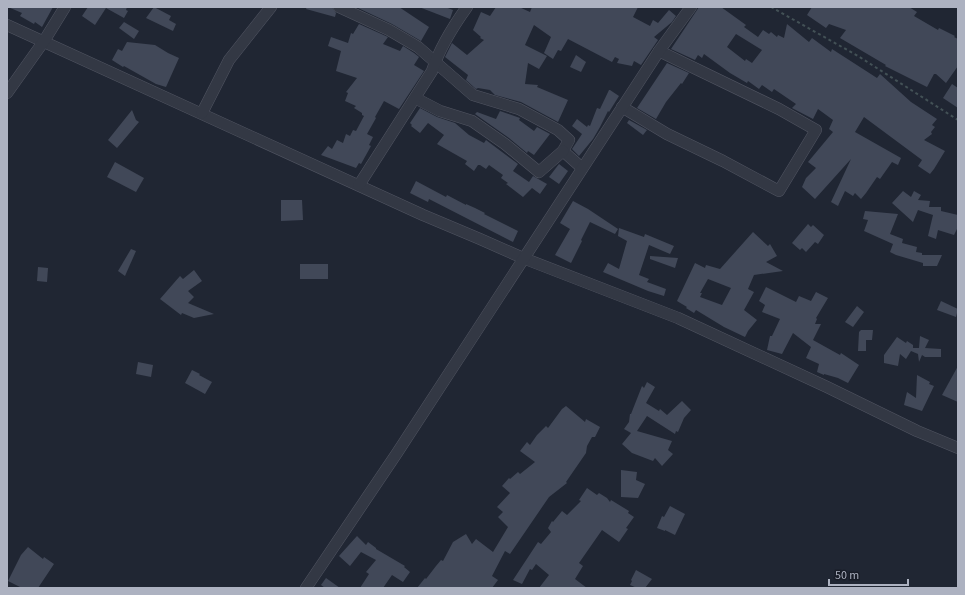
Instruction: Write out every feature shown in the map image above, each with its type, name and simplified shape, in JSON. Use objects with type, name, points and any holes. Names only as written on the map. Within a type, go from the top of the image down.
[{"type":"street","points":[[7,93],[65,7]]},
{"type":"street","points":[[202,113],[229,60],[271,7]]},
{"type":"street","points":[[339,7],[389,30],[418,47],[473,95],[519,109],[558,130],[569,140],[563,151],[539,172],[472,121],[440,111],[415,98]]},
{"type":"street","points":[[359,185],[432,71],[435,62],[460,17],[468,7]]},
{"type":"street","points":[[306,588],[397,453],[659,51],[691,7]]},
{"type":"street","points":[[7,25],[44,40],[423,215],[523,258],[678,318],[917,431],[958,448]]},
{"type":"street","points":[[622,108],[667,134],[779,191],[816,130],[779,109],[659,51]]},
{"type":"street","points":[[563,151],[582,168]]},
{"type":"path","points":[[770,7],[858,56],[958,120]]},
{"type":"building","points":[[8,7],[53,7],[42,27],[35,22],[34,24],[20,16],[22,13]]},
{"type":"building","points":[[88,7],[127,7],[126,10],[128,11],[124,18],[106,8],[95,25],[82,16]]},
{"type":"building","points":[[154,7],[171,16],[169,20],[176,24],[173,31],[146,18]]},
{"type":"building","points":[[307,7],[332,7],[336,13],[335,17],[306,9]]},
{"type":"building","points":[[356,7],[399,7],[429,27],[421,41],[392,24]]},
{"type":"building","points":[[419,7],[445,7],[453,10],[450,19]]},
{"type":"building","points":[[496,7],[519,7],[530,12],[532,7],[638,7],[633,17],[650,26],[653,20],[658,23],[669,10],[676,16],[672,22],[654,37],[658,40],[641,65],[634,61],[632,66],[617,63],[619,59],[615,57],[612,62],[568,39],[561,51],[558,50],[553,59],[544,53],[551,37],[534,25],[525,45],[547,56],[539,69],[528,63],[525,84],[538,85],[537,87],[568,100],[558,122],[521,102],[495,95],[490,90],[476,89],[466,80],[468,75],[445,57],[452,43],[467,55],[484,40],[480,38],[481,37],[473,30],[481,12],[490,16]]},
{"type":"building","points":[[699,7],[721,7],[746,25],[744,27],[758,37],[763,30],[769,34],[771,32],[777,37],[778,35],[784,38],[787,24],[809,42],[812,38],[831,52],[832,49],[877,78],[880,74],[911,102],[937,119],[932,125],[935,127],[931,132],[932,134],[924,140],[945,151],[930,174],[918,166],[922,160],[864,117],[855,132],[901,158],[898,165],[892,162],[880,179],[877,177],[861,199],[855,193],[853,196],[845,191],[838,206],[831,202],[851,159],[815,199],[802,187],[806,178],[816,168],[808,162],[833,132],[829,129],[833,120],[818,109],[813,119],[792,108],[796,104],[774,89],[772,92],[762,85],[759,89],[748,81],[747,83],[730,73],[704,54],[702,58],[698,55],[695,60],[671,49]],"holes":[[[736,34],[762,50],[752,63],[746,59],[745,61],[727,47]]]},
{"type":"building","points":[[812,7],[909,7],[917,12],[914,16],[938,30],[939,28],[958,39],[958,66],[946,83],[934,74],[927,87],[885,66],[886,65],[840,38],[846,30],[829,24],[826,28],[807,15]]},
{"type":"building","points":[[124,22],[139,31],[134,39],[119,28]]},
{"type":"building","points":[[359,24],[388,37],[383,44],[400,51],[403,46],[414,53],[419,57],[414,65],[424,71],[399,109],[384,101],[367,134],[373,137],[369,145],[371,146],[361,164],[359,163],[356,168],[321,155],[328,146],[332,149],[337,140],[343,143],[346,134],[350,136],[353,130],[356,131],[364,116],[354,108],[356,106],[345,101],[348,93],[346,92],[357,78],[336,71],[341,51],[328,46],[331,37],[348,43],[351,33],[353,34]]},
{"type":"building","points":[[127,42],[155,45],[179,58],[166,87],[156,84],[112,60],[118,49],[122,51]]},
{"type":"building","points":[[576,55],[586,62],[581,72],[570,67]]},
{"type":"building","points":[[667,63],[689,73],[682,84],[681,83],[666,102],[656,119],[637,108]]},
{"type":"building","points":[[952,84],[958,88],[958,108],[943,98]]},
{"type":"building","points":[[609,90],[619,96],[609,112],[608,111],[593,139],[579,156],[572,149],[582,134],[572,126],[577,119],[587,127],[588,125],[590,126],[597,108],[600,109]]},
{"type":"building","points":[[420,108],[437,117],[455,123],[469,135],[484,143],[486,140],[518,164],[513,171],[529,182],[533,176],[547,184],[540,194],[532,188],[523,197],[506,184],[508,183],[501,178],[503,175],[489,165],[486,169],[478,165],[474,171],[465,164],[467,161],[437,144],[444,135],[428,123],[420,133],[411,126],[412,125],[410,123]]},
{"type":"building","points":[[132,110],[136,120],[139,122],[117,148],[108,140]]},
{"type":"building","points":[[500,111],[520,118],[519,120],[534,131],[537,127],[550,134],[534,155],[528,151],[527,153],[509,138],[475,114],[477,112],[496,119]]},
{"type":"building","points":[[629,120],[647,130],[643,135],[627,123]]},
{"type":"building","points":[[115,162],[144,178],[136,192],[107,177]]},
{"type":"building","points":[[559,164],[568,171],[559,184],[549,177]]},
{"type":"building","points":[[416,181],[446,197],[447,195],[475,208],[518,231],[513,242],[429,199],[428,202],[410,193]]},
{"type":"building","points":[[903,191],[911,197],[914,191],[921,195],[918,200],[930,201],[929,207],[941,207],[941,211],[958,215],[958,227],[954,235],[938,230],[936,239],[928,236],[933,215],[918,210],[913,222],[892,203]]},
{"type":"building","points":[[281,200],[302,200],[303,220],[281,221]]},
{"type":"building","points":[[573,201],[618,229],[615,234],[590,222],[571,263],[555,255],[570,229],[560,223]]},
{"type":"building","points":[[865,211],[898,214],[890,234],[903,239],[902,243],[917,247],[916,252],[922,253],[922,255],[942,255],[937,266],[923,266],[923,263],[890,252],[893,244],[864,231],[868,220],[863,219]]},
{"type":"building","points":[[808,224],[811,227],[813,225],[824,235],[818,244],[815,242],[806,252],[802,248],[800,250],[792,243]]},
{"type":"building","points":[[619,228],[644,237],[645,234],[674,246],[670,254],[649,245],[639,275],[649,279],[647,282],[666,289],[664,296],[648,291],[603,272],[608,263],[619,269],[627,241],[618,236]]},
{"type":"building","points":[[753,232],[768,246],[770,244],[777,256],[766,262],[783,271],[754,275],[748,289],[754,292],[744,310],[757,320],[745,337],[724,327],[696,310],[694,313],[677,301],[695,263],[705,268],[706,265],[720,269]],"holes":[[[708,279],[731,288],[722,305],[700,297],[702,293],[700,293]]]},
{"type":"building","points":[[131,249],[136,251],[125,276],[118,271]]},
{"type":"building","points":[[650,256],[678,258],[675,268],[650,259]]},
{"type":"building","points":[[300,264],[328,264],[328,279],[300,279]]},
{"type":"building","points":[[38,267],[48,268],[47,282],[37,281]]},
{"type":"building","points":[[194,270],[202,281],[188,291],[194,297],[188,303],[214,314],[194,318],[182,313],[181,315],[160,299],[180,276],[183,279]]},
{"type":"building","points":[[766,287],[796,302],[799,296],[811,301],[816,292],[828,298],[816,318],[815,324],[821,324],[813,340],[840,355],[841,353],[859,365],[848,383],[838,378],[817,372],[819,364],[806,358],[811,347],[793,333],[782,354],[767,350],[770,336],[772,336],[780,319],[762,312],[765,305],[759,301]]},
{"type":"building","points":[[941,301],[958,309],[956,317],[937,310]]},
{"type":"building","points":[[857,306],[864,312],[853,327],[845,322]]},
{"type":"building","points":[[861,330],[873,330],[872,340],[866,340],[866,351],[858,351],[859,332]]},
{"type":"building","points":[[920,336],[929,340],[925,348],[941,349],[941,357],[925,357],[922,355],[919,362],[918,354],[911,351],[906,359],[900,354],[898,366],[884,363],[884,355],[897,337],[906,343],[907,341],[913,345],[913,348],[919,348]]},
{"type":"building","points":[[138,362],[153,365],[151,377],[136,374]]},
{"type":"building","points":[[958,366],[958,402],[942,395]]},
{"type":"building","points":[[192,370],[212,382],[205,394],[185,383]]},
{"type":"building","points":[[917,375],[934,386],[922,411],[904,405],[907,392],[916,398]]},
{"type":"building","points":[[647,382],[655,387],[646,403],[659,411],[660,409],[667,415],[682,401],[691,410],[684,418],[678,432],[676,431],[675,434],[647,416],[637,431],[672,441],[668,450],[673,454],[662,466],[655,458],[653,461],[632,453],[622,444],[631,433],[624,429],[629,422],[630,414],[642,386],[644,388]]},
{"type":"building","points":[[566,406],[585,422],[586,419],[600,427],[595,437],[592,437],[587,446],[586,453],[566,482],[567,483],[549,497],[510,554],[505,551],[492,576],[498,580],[492,588],[417,588],[441,560],[443,561],[453,542],[466,534],[472,544],[476,539],[493,552],[508,527],[498,517],[503,512],[497,507],[510,493],[502,486],[509,478],[510,479],[518,472],[520,474],[535,462],[520,451],[527,442],[530,445],[546,426],[548,428]]},
{"type":"building","points":[[621,470],[637,472],[636,480],[645,484],[638,498],[621,497]]},
{"type":"building","points":[[587,488],[597,495],[599,493],[610,502],[611,500],[629,511],[628,513],[634,517],[626,528],[628,529],[619,542],[602,530],[579,563],[583,566],[575,579],[587,588],[539,588],[549,575],[536,564],[532,570],[530,569],[522,584],[513,580],[538,542],[541,544],[551,532],[548,528],[552,521],[553,522],[562,511],[567,515],[581,501],[579,500]]},
{"type":"building","points":[[670,506],[685,514],[675,535],[657,528],[662,516],[664,517]]},
{"type":"building","points":[[357,536],[366,545],[368,542],[376,549],[405,566],[404,567],[410,572],[403,582],[392,575],[383,588],[360,588],[369,574],[366,572],[376,560],[361,552],[350,566],[339,556]]},
{"type":"building","points":[[28,547],[43,559],[44,557],[54,564],[38,588],[22,588],[8,581],[21,555]]},
{"type":"building","points":[[636,570],[652,579],[645,588],[637,588],[630,585]]},
{"type":"building","points":[[326,578],[340,588],[325,588],[321,585]]}]
